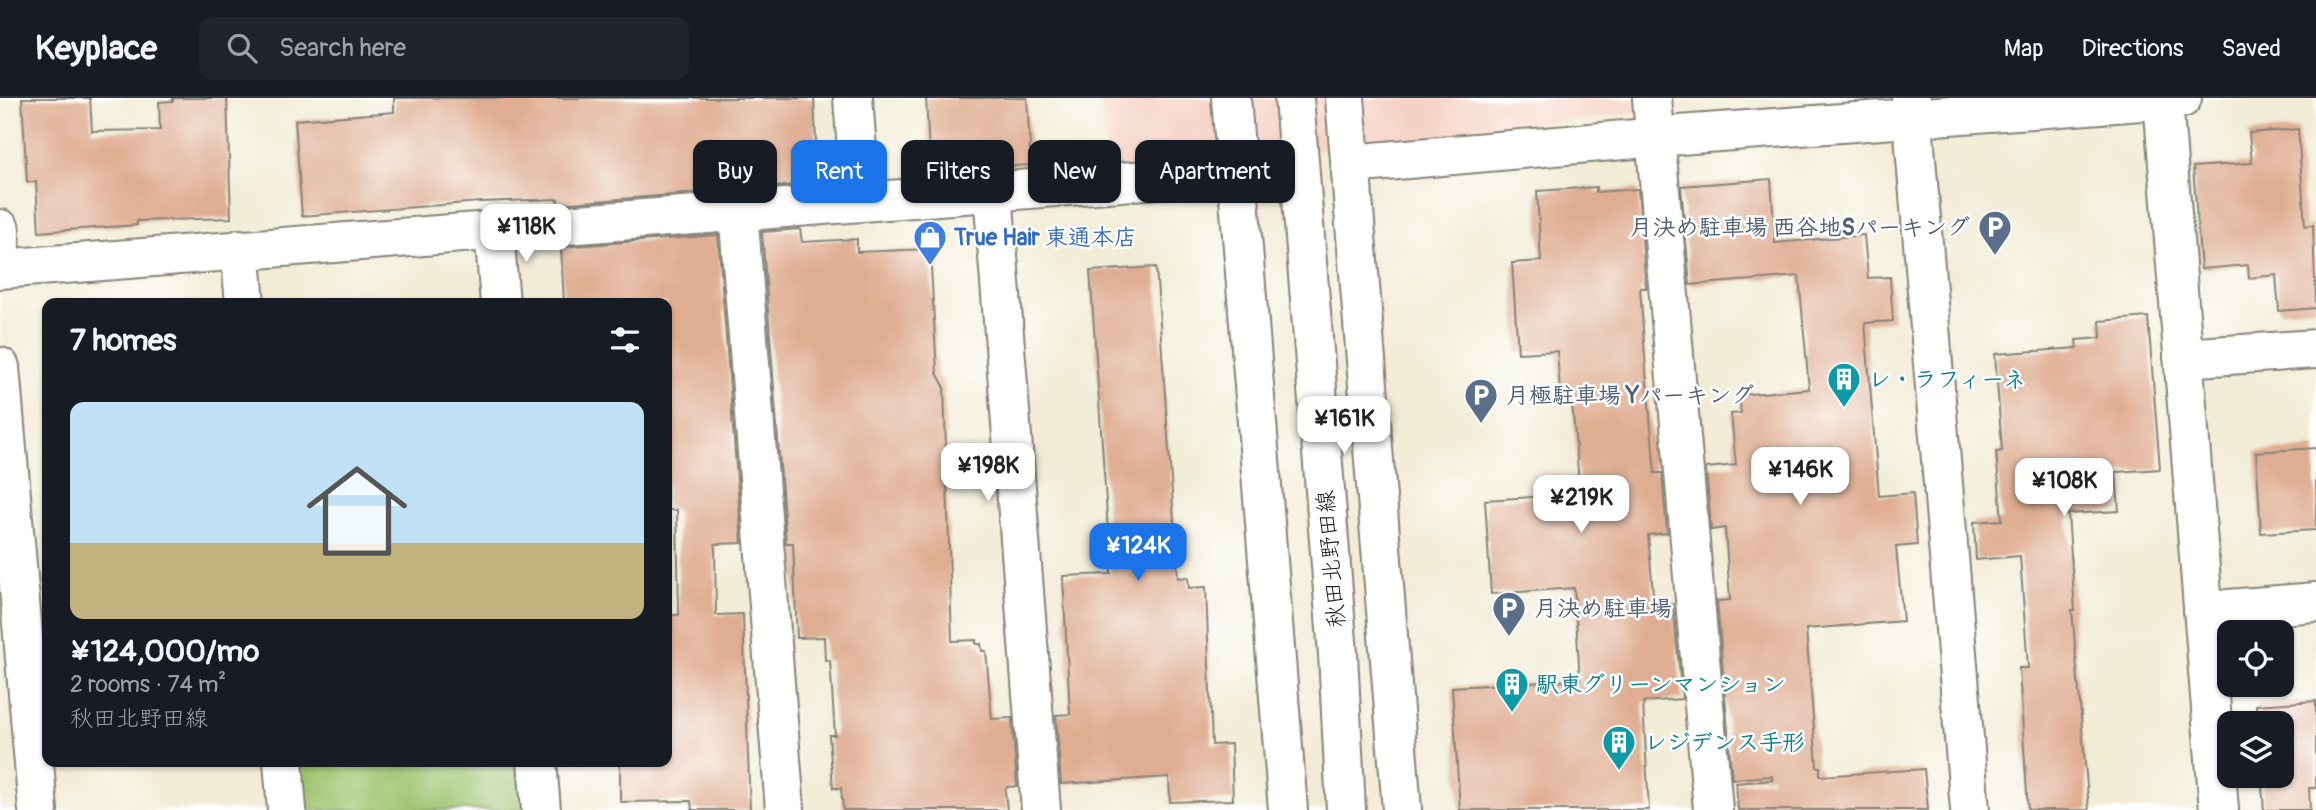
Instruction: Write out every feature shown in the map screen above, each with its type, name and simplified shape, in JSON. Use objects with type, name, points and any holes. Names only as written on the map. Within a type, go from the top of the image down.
[{"type":"main road","points":[[853,98],[856,140]]},
{"type":"main road","points":[[1231,98],[1234,140]]},
{"type":"main road","name":"秋田北野田線","points":[[1294,98],[1338,654],[1346,810]]},
{"type":"main road","points":[[1345,98],[1402,810]]},
{"type":"main road","points":[[1651,98],[1713,810]]},
{"type":"main road","points":[[1351,164],[1655,137],[1911,108],[2173,99],[2183,358],[2219,810]]},
{"type":"main road","points":[[1911,108],[1970,810]]},
{"type":"main road","points":[[1014,190],[1135,181]]},
{"type":"main road","points":[[0,269],[834,203]]},
{"type":"main road","points":[[994,203],[1041,810]]},
{"type":"main road","points":[[1238,203],[1288,810]]},
{"type":"main road","points":[[738,210],[785,810]]},
{"type":"main road","points":[[0,229],[0,245]]},
{"type":"main road","points":[[494,230],[500,298]]},
{"type":"main road","points":[[240,249],[245,298]]},
{"type":"main road","points":[[2183,358],[2316,349]]},
{"type":"main road","points":[[0,367],[38,810]]},
{"type":"main road","points":[[2203,611],[2316,602]]},
{"type":"main road","points":[[283,767],[287,810]]},
{"type":"main road","points":[[537,767],[541,810]]},
{"type":"shaded area","points":[[1100,98],[1663,98],[1664,110],[1295,153],[1295,140],[1135,140],[1135,171],[1121,173],[1121,140],[1106,140]]},
{"type":"green space","points":[[298,767],[524,767],[527,810],[301,810]]},
{"type":"building","points":[[22,98],[90,98],[92,131],[160,130],[159,102],[173,101],[173,98],[227,98],[231,218],[137,221],[137,225],[39,232],[36,182],[27,182]]},
{"type":"building","points":[[394,98],[814,98],[816,140],[791,140],[791,185],[777,187],[777,140],[693,140],[693,193],[558,204],[558,199],[480,202],[302,216],[295,120],[394,112]]},
{"type":"building","points":[[926,98],[1027,98],[1028,165],[1014,166],[1014,140],[928,140]]},
{"type":"building","points":[[2298,129],[2305,226],[2313,225],[2316,308],[2279,311],[2276,275],[2249,278],[2248,265],[2201,269],[2193,167],[2252,163],[2249,133]]},
{"type":"building","points":[[1771,179],[1775,243],[1864,235],[1868,278],[1890,277],[1893,321],[1865,323],[1879,496],[1913,493],[1917,545],[1896,547],[1903,621],[1806,629],[1817,767],[1820,767],[1820,776],[1924,769],[1928,810],[1738,810],[1736,783],[1772,780],[1772,776],[1732,779],[1717,601],[1730,600],[1725,528],[1711,530],[1706,468],[1736,465],[1731,414],[1741,413],[1739,395],[1809,389],[1799,276],[1690,285],[1681,186]]},
{"type":"building","points":[[1596,187],[1596,192],[1638,189],[1646,288],[1640,288],[1646,370],[1655,473],[1662,473],[1667,533],[1648,535],[1654,605],[1673,604],[1682,699],[1643,702],[1649,810],[1460,810],[1452,687],[1580,680],[1574,588],[1491,594],[1485,500],[1580,494],[1572,403],[1561,404],[1557,351],[1518,353],[1512,263],[1541,261],[1537,191]]},
{"type":"building","points":[[800,229],[802,242],[857,239],[857,252],[930,249],[937,373],[944,386],[952,641],[976,640],[976,644],[981,644],[982,651],[986,651],[992,719],[1012,718],[1017,786],[1007,787],[1005,791],[1007,810],[843,810],[841,788],[833,788],[829,735],[835,735],[830,660],[825,660],[824,637],[797,638],[793,543],[786,543],[762,232]]},
{"type":"building","points":[[718,235],[742,543],[715,544],[716,615],[743,614],[750,810],[692,810],[691,801],[620,802],[620,767],[672,767],[672,615],[679,615],[677,510],[672,510],[672,298],[564,298],[561,247]]},
{"type":"building","points":[[1156,267],[1178,578],[1188,577],[1189,588],[1206,587],[1212,745],[1231,744],[1233,800],[1170,802],[1169,777],[1061,784],[1056,715],[1070,714],[1063,576],[1111,574],[1090,271]]},
{"type":"building","points":[[2148,317],[2160,469],[2116,472],[2119,511],[2068,514],[2075,610],[2072,610],[2089,810],[2028,810],[2019,668],[2028,668],[2020,556],[1976,560],[1974,522],[2002,520],[1996,452],[2002,451],[1995,354],[2077,348],[2076,340],[2101,338],[2100,321]]},
{"type":"building","points":[[2316,448],[2316,530],[2261,533],[2256,452]]},
{"type":"building","points":[[2316,701],[2316,788],[2309,788],[2310,810],[2264,810],[2262,788],[2294,788],[2294,711],[2256,711],[2256,705]]},
{"type":"place","name":"月決め駐車場 西谷地Sパーキング","points":[[1995,257]]},
{"type":"place","name":"True Hair 東通本店","points":[[930,267]]},
{"type":"place","name":"レ・ラフィーネ","points":[[1844,409]]},
{"type":"place","name":"月極駐車場 Yパーキング","points":[[1481,425]]},
{"type":"place","name":"月決め駐車場","points":[[1509,638]]},
{"type":"place","name":"駅東グリーンマンション","points":[[1512,714]]},
{"type":"place","name":"レジデンス手形","points":[[1619,772]]}]
